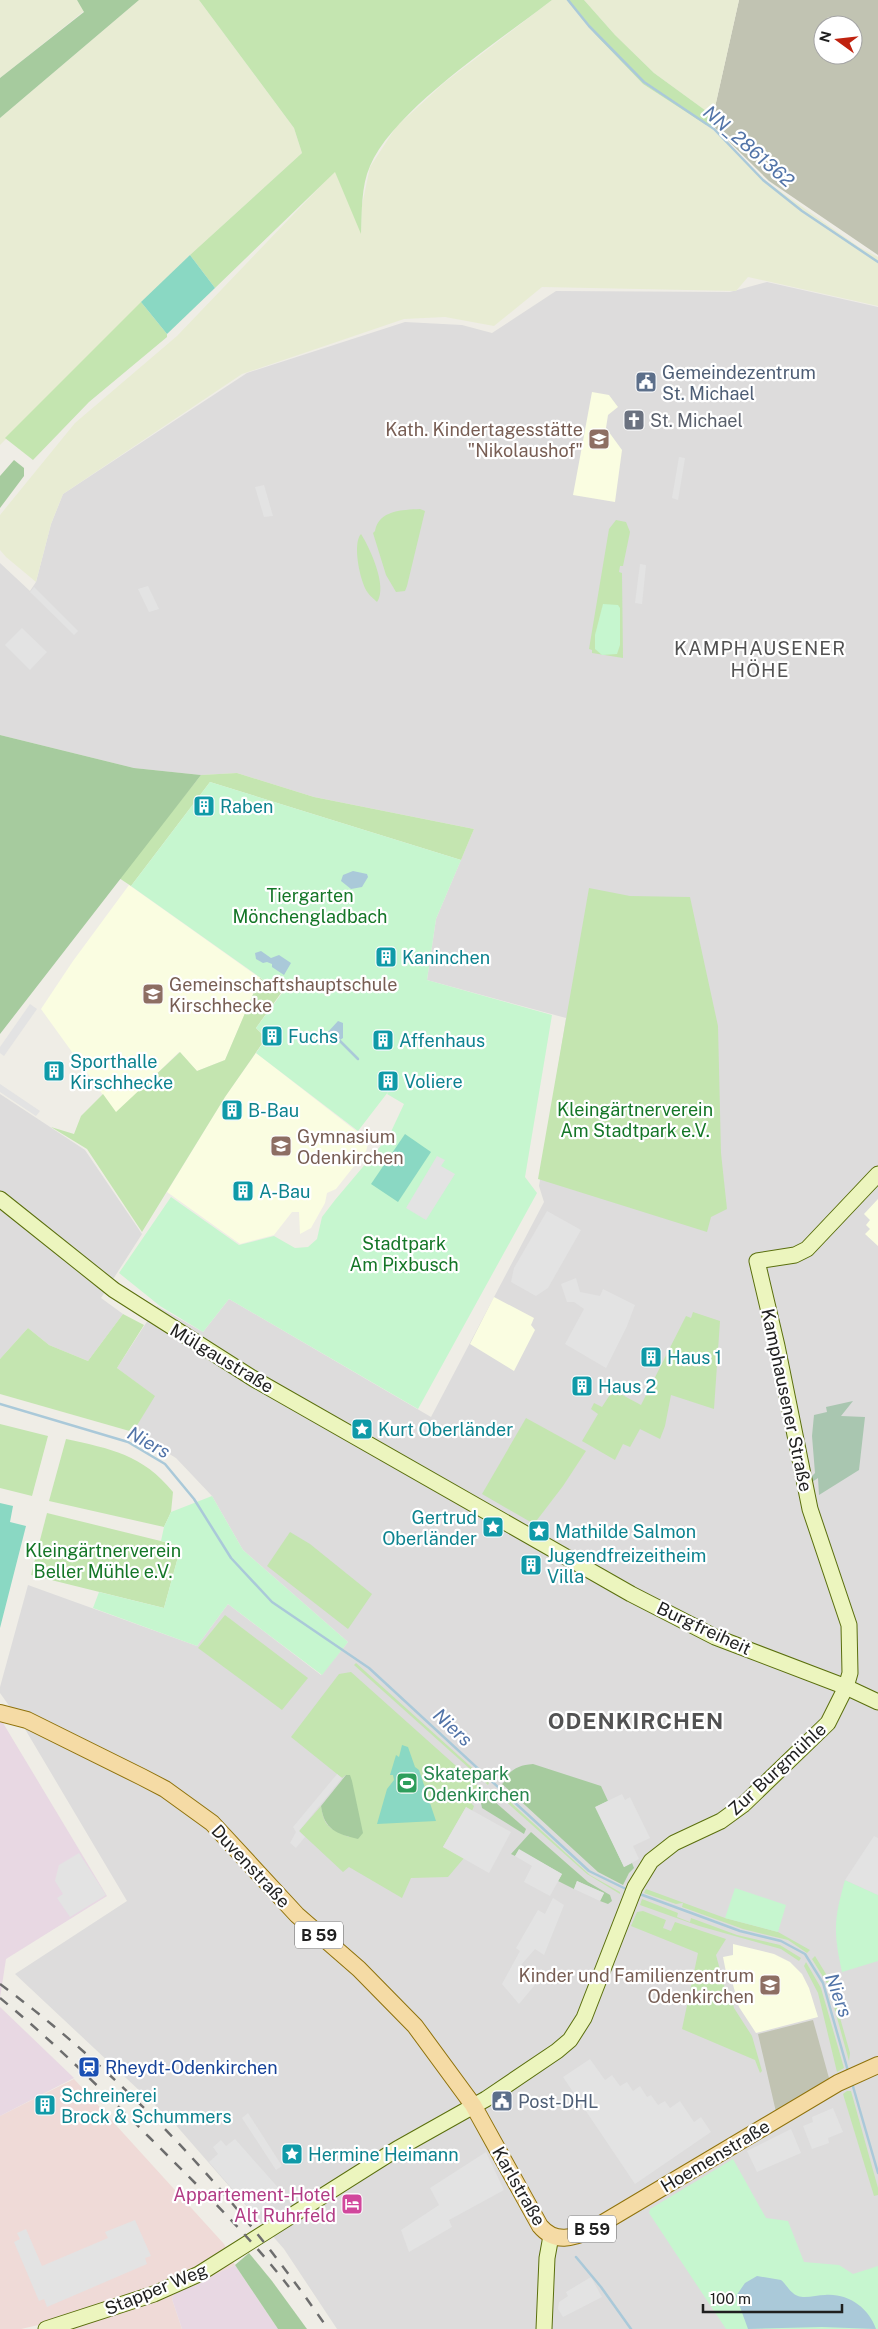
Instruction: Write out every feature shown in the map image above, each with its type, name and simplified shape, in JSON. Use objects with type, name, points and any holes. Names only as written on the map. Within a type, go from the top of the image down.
[{"type":"main road","name":"Kamphausener Straße","points":[[846,1687],[850,1673],[849,1625],[810,1509],[777,1346],[757,1261],[795,1255],[807,1249],[878,1174]]},
{"type":"main road","name":"Mülgaustraße","points":[[0,1199],[71,1258],[141,1309],[254,1379],[459,1496]]},
{"type":"main road","name":"Burgfreiheit","points":[[459,1496],[631,1594],[716,1637],[846,1687],[878,1702]]},
{"type":"main road","name":"Zur Burgmühle","points":[[473,2105],[536,2066],[570,2040],[584,2018],[633,1892],[644,1870],[660,1853],[674,1843],[732,1813],[770,1780],[828,1723],[846,1687]]},
{"type":"main road","name":"Duvenstraße","points":[[0,1713],[27,1720],[135,1773],[165,1789],[212,1823],[297,1915],[359,1968],[392,2001],[415,2026],[473,2105]]},
{"type":"main road","name":"Hoemenstraße","points":[[551,2236],[565,2239],[590,2230],[849,2078],[878,2065]]},
{"type":"main road","name":"Stapper Weg","points":[[46,2329],[154,2294],[198,2274],[311,2202],[473,2105]]},
{"type":"main road","name":"Karlstraße","points":[[473,2105],[540,2226],[551,2236],[547,2258],[544,2329]]},
{"type":"shaded area","points":[[0,0],[77,0],[84,11],[0,78]]},
{"type":"shaded area","points":[[139,0],[199,0],[294,128],[302,153],[190,255],[0,445],[0,118]]},
{"type":"shaded area","points":[[552,0],[567,0],[595,34],[643,84],[712,129],[767,182],[859,247],[878,257],[878,306],[748,277],[736,291],[542,287],[494,326],[445,317],[404,319],[242,374],[63,494],[51,524],[36,582],[6,557],[0,550],[0,515],[75,423],[177,336],[335,171],[361,232],[362,205],[370,167],[396,127],[445,82]]},
{"type":"shaded area","points":[[584,0],[739,0],[713,116],[654,73],[615,35]]},
{"type":"shaded area","points":[[739,0],[878,0],[878,255],[769,181],[713,126],[713,116]]},
{"type":"shaded area","points":[[767,282],[878,307],[878,2329],[337,2329],[284,2249],[174,2123],[15,1974],[127,1901],[22,1724],[0,1693],[0,1687],[28,1585],[197,1646],[228,1604],[321,1675],[348,1642],[243,1550],[212,1496],[176,1458],[133,1432],[154,1396],[117,1368],[157,1306],[203,1332],[229,1299],[431,1417],[544,1202],[539,1186],[566,1018],[427,980],[436,919],[474,829],[314,797],[237,773],[201,775],[134,768],[0,735],[0,563],[30,591],[36,582],[51,524],[63,494],[247,373],[405,322],[462,325],[492,333],[556,291],[730,292]]},
{"type":"shaded area","name":"Kath. Kindertagesstätte \"Nikolaushof\"","points":[[592,392],[609,395],[618,407],[608,415],[606,428],[622,450],[615,502],[573,495]]},
{"type":"shaded area","points":[[679,457],[685,458],[678,500],[672,498]]},
{"type":"shaded area","points":[[264,485],[273,516],[264,517],[255,487]]},
{"type":"shaded area","points":[[640,564],[646,565],[642,604],[635,603]]},
{"type":"shaded area","points":[[148,586],[159,609],[149,612],[138,589]]},
{"type":"shaded area","points":[[34,587],[78,631],[74,635],[30,592]]},
{"type":"shaded area","points":[[22,628],[47,652],[30,670],[5,645]]},
{"type":"shaded area","name":"Gemeinschaftshauptschule Kirschhecke","points":[[129,885],[260,978],[225,1060],[197,1071],[179,1052],[116,1113],[41,1009],[73,961]]},
{"type":"shaded area","points":[[30,1004],[37,1009],[4,1056],[0,1053],[0,1047]]},
{"type":"shaded area","name":"Gymnasium Odenkirchen","points":[[256,1053],[369,1141],[366,1151],[336,1189],[327,1193],[325,1203],[311,1228],[300,1234],[299,1212],[292,1212],[274,1235],[240,1244],[167,1192],[225,1097]]},
{"type":"shaded area","points":[[0,1084],[40,1111],[36,1116],[0,1092]]},
{"type":"shaded area","points":[[0,1094],[85,1150],[142,1234],[101,1298],[123,1314],[88,1361],[49,1345],[28,1328],[0,1359]]},
{"type":"shaded area","points":[[437,1156],[445,1160],[441,1166],[455,1174],[426,1220],[406,1208]]},
{"type":"shaded area","points":[[878,1199],[878,1246],[865,1234],[870,1229],[866,1225],[870,1220],[864,1214]]},
{"type":"shaded area","points":[[547,1211],[581,1230],[548,1288],[536,1296],[511,1282],[514,1268]]},
{"type":"shaded area","points":[[576,1278],[580,1292],[600,1296],[603,1289],[635,1305],[627,1326],[606,1368],[565,1344],[584,1309],[574,1302],[567,1302],[561,1284]]},
{"type":"shaded area","points":[[494,1297],[534,1318],[531,1325],[535,1330],[514,1371],[470,1344]]},
{"type":"shaded area","points":[[853,1401],[841,1416],[865,1417],[859,1470],[819,1495],[818,1478],[812,1482],[811,1477],[815,1473],[812,1436],[814,1415],[827,1412],[826,1407]]},
{"type":"shaded area","points":[[0,1722],[3,1723],[107,1896],[6,1959],[0,1998]]},
{"type":"shaded area","points":[[337,1774],[342,1778],[299,1831],[305,1837],[296,1848],[290,1843],[296,1832],[293,1827]]},
{"type":"shaded area","points":[[622,1794],[625,1800],[630,1797],[650,1838],[633,1846],[639,1859],[624,1867],[595,1807]]},
{"type":"shaded area","points":[[466,1807],[511,1832],[489,1873],[443,1847]]},
{"type":"shaded area","points":[[874,1836],[878,1838],[878,1895],[845,1880]]},
{"type":"shaded area","points":[[519,1849],[562,1874],[550,1896],[524,1882],[532,1866],[515,1856]]},
{"type":"shaded area","points":[[79,1853],[106,1895],[70,1917],[57,1898],[63,1894],[55,1881],[59,1865]]},
{"type":"shaded area","points":[[577,1881],[604,1893],[600,1901],[574,1889]]},
{"type":"shaded area","points":[[553,1898],[564,1905],[544,1955],[535,1949],[521,1965],[539,1980],[519,2004],[502,1984],[520,1951],[516,1948],[538,1910],[545,1914]]},
{"type":"shaded area","name":"Kinder und Familienzentrum Odenkirchen","points":[[733,1944],[774,1954],[790,1962],[802,1974],[809,1988],[818,2017],[756,2033],[739,2007],[732,1981],[728,1982],[723,1957],[733,1955]]},
{"type":"shaded area","points":[[0,2007],[74,2078],[0,2116]]},
{"type":"shaded area","points":[[813,2020],[829,2078],[804,2099],[776,2112],[758,2034]]},
{"type":"shaded area","points":[[590,2059],[605,2080],[612,2075],[620,2086],[627,2082],[633,2091],[640,2086],[647,2097],[651,2095],[658,2105],[665,2101],[670,2108],[680,2101],[694,2122],[701,2117],[711,2132],[635,2184],[563,2077]]},
{"type":"shaded area","points":[[74,2079],[224,2244],[235,2265],[174,2294],[172,2299],[182,2329],[59,2329],[56,2321],[21,2329],[0,2329],[0,2116]]},
{"type":"shaded area","points":[[833,2108],[843,2132],[828,2138],[829,2143],[812,2149],[803,2126],[813,2122],[812,2117]]},
{"type":"shaded area","points":[[248,2113],[282,2166],[276,2170],[242,2118]]},
{"type":"shaded area","points":[[791,2129],[801,2153],[757,2172],[747,2151]]},
{"type":"shaded area","points":[[235,2139],[283,2193],[256,2216],[209,2162],[218,2154],[213,2147],[221,2140],[226,2146]]},
{"type":"shaded area","points":[[486,2152],[504,2190],[449,2220],[452,2227],[409,2252],[401,2230],[439,2205],[430,2188]]},
{"type":"shaded area","points":[[135,2220],[151,2256],[145,2258],[147,2264],[47,2307],[44,2299],[39,2301],[14,2242],[20,2239],[17,2233],[26,2229],[42,2266],[108,2238],[105,2232]]},
{"type":"shaded area","points":[[235,2265],[278,2329],[182,2329],[172,2299],[174,2294]]},
{"type":"shaded area","points":[[591,2277],[602,2297],[563,2317],[558,2309],[559,2302],[568,2296],[566,2292]]},
{"type":"green space","points":[[77,0],[139,0],[0,118],[0,78],[84,12]]},
{"type":"green space","points":[[199,0],[552,0],[451,76],[402,122],[383,144],[370,166],[365,182],[361,234],[335,172],[215,288],[190,255],[302,153],[294,128]]},
{"type":"green space","points":[[567,0],[584,0],[615,35],[654,73],[713,116],[713,126],[706,125],[643,84],[595,34]]},
{"type":"green space","points":[[190,255],[215,288],[167,334],[141,302]]},
{"type":"green space","points":[[141,302],[167,334],[167,337],[89,402],[33,460],[5,438]]},
{"type":"green space","points":[[14,460],[24,468],[24,476],[0,508],[0,476]]},
{"type":"green space","points":[[420,509],[425,511],[407,586],[405,591],[396,592],[386,575],[373,533],[377,524],[386,515],[392,512]]},
{"type":"green space","points":[[616,520],[626,522],[630,532],[623,566],[620,566],[619,572],[622,573],[623,658],[592,653],[592,650],[589,649],[609,529]]},
{"type":"green space","points":[[361,534],[369,548],[379,578],[380,595],[377,602],[369,594],[362,581],[357,554],[358,539]]},
{"type":"green space","points":[[603,604],[618,605],[620,608],[620,645],[617,654],[602,655],[595,649],[595,635]]},
{"type":"green space","points":[[0,735],[134,768],[201,775],[0,1034]]},
{"type":"green space","points":[[237,773],[314,797],[474,829],[461,860],[210,782],[131,886],[119,878],[201,775]]},
{"type":"green space","name":"Stadtpark Am Pixbusch","points":[[210,782],[461,860],[436,919],[427,980],[552,1015],[525,1177],[537,1193],[418,1409],[229,1299],[203,1332],[160,1306],[119,1273],[171,1197],[239,1245],[274,1236],[295,1248],[308,1247],[317,1239],[322,1217],[389,1136],[404,1104],[387,1094],[398,1079],[358,1131],[256,1053],[267,1038],[256,1028],[282,993],[131,886]]},
{"type":"green space","name":"Kleingärtnerverein Am Stadtpark e.V.","points":[[589,888],[630,896],[690,897],[718,1026],[721,1153],[727,1209],[711,1217],[707,1232],[538,1179]]},
{"type":"green space","points":[[260,978],[281,993],[256,1028],[266,1038],[225,1097],[142,1232],[87,1149],[51,1127],[74,1134],[81,1116],[103,1094],[116,1112],[180,1052],[197,1071],[225,1060]]},
{"type":"green space","points":[[405,1134],[431,1152],[398,1202],[371,1184]]},
{"type":"green space","points":[[693,1312],[720,1321],[714,1409],[671,1395],[665,1426],[660,1439],[640,1429],[630,1447],[623,1444],[615,1460],[582,1441],[598,1414],[591,1409],[594,1403],[602,1407],[613,1390],[641,1405],[686,1316],[691,1318]]},
{"type":"green space","points":[[123,1314],[144,1325],[117,1368],[155,1396],[133,1432],[0,1394],[0,1359],[28,1328],[49,1345],[88,1361]]},
{"type":"green space","points":[[526,1418],[586,1451],[563,1486],[534,1524],[482,1494]]},
{"type":"green space","name":"Kleingärtnerverein Beller Mühle e.V.","points":[[0,1424],[48,1436],[32,1496],[0,1488]]},
{"type":"green space","name":"Kleingärtnerverein Beller Mühle e.V.","points":[[66,1439],[125,1455],[150,1469],[173,1492],[171,1512],[164,1527],[49,1501]]},
{"type":"green space","points":[[212,1496],[243,1550],[348,1642],[322,1675],[228,1604],[197,1646],[93,1608],[99,1592],[164,1608],[181,1546],[161,1541],[164,1527],[171,1512]]},
{"type":"green space","points":[[0,1503],[13,1506],[10,1522],[26,1526],[0,1628]]},
{"type":"green space","name":"Kleingärtnerverein Beller Mühle e.V.","points":[[47,1513],[181,1546],[164,1608],[31,1575]]},
{"type":"green space","points":[[290,1532],[310,1544],[372,1594],[348,1629],[267,1566]]},
{"type":"green space","points":[[225,1615],[308,1678],[282,1710],[198,1648]]},
{"type":"green space","points":[[356,1663],[489,1783],[488,1785],[354,1665]]},
{"type":"green space","points":[[351,1672],[483,1790],[471,1803],[474,1806],[472,1811],[466,1807],[443,1847],[464,1858],[448,1877],[411,1878],[402,1898],[349,1867],[343,1872],[299,1831],[321,1806],[326,1823],[337,1832],[349,1837],[359,1817],[346,1775],[342,1778],[291,1737],[339,1674]]},
{"type":"green space","name":"Skatepark Odenkirchen","points":[[402,1745],[408,1747],[415,1767],[419,1770],[436,1821],[377,1824],[387,1789],[394,1780],[393,1775],[390,1775],[396,1755],[399,1757]]},
{"type":"green space","points":[[533,1764],[601,1786],[608,1801],[596,1807],[624,1867],[632,1863],[634,1868],[623,1885],[598,1872],[502,1784],[505,1781],[503,1780],[513,1770],[524,1765]]},
{"type":"green space","points":[[346,1775],[350,1775],[352,1781],[363,1833],[358,1839],[343,1835],[332,1829],[325,1820],[321,1806]]},
{"type":"green space","points":[[497,1790],[590,1875],[620,1892],[620,1894],[587,1874],[495,1792]]},
{"type":"green space","points":[[487,1795],[526,1829],[524,1834],[482,1808],[481,1803]]},
{"type":"green space","points":[[531,1832],[588,1882],[610,1895],[612,1901],[608,1904],[600,1901],[604,1893],[577,1881],[574,1889],[558,1881],[562,1874],[519,1850],[515,1856],[511,1854]]},
{"type":"green space","points":[[845,1880],[878,1895],[878,1961],[842,1972],[837,1946],[836,1925]]},
{"type":"green space","points":[[735,1888],[786,1905],[778,1932],[725,1918]]},
{"type":"green space","points":[[646,1889],[725,1918],[778,1932],[810,1950],[807,1953],[788,1940],[743,1929],[682,1907],[683,1903],[676,1904],[644,1893]]},
{"type":"green space","points":[[642,1899],[678,1913],[677,1917],[690,1922],[691,1918],[737,1935],[780,1945],[801,1958],[799,1961],[781,1949],[699,1926],[640,1905]]},
{"type":"green space","points":[[643,1911],[666,1920],[663,1928],[671,1931],[675,1922],[726,1939],[716,1955],[727,1996],[732,2000],[734,2008],[752,2036],[762,2071],[760,2073],[755,2060],[682,2029],[698,1953],[631,1926],[637,1912]]},
{"type":"green space","points":[[815,1956],[829,1979],[850,2053],[849,2061],[828,1985],[812,1959]]},
{"type":"green space","points":[[806,1962],[821,1988],[844,2068],[837,2072],[818,1993],[804,1966]]},
{"type":"green space","points":[[851,2091],[878,2188],[878,2195],[874,2196],[843,2094]]},
{"type":"green space","points":[[733,2159],[766,2218],[788,2221],[804,2262],[839,2265],[853,2274],[878,2266],[878,2329],[726,2329],[649,2213],[650,2209]]},
{"type":"green space","points":[[249,2253],[307,2329],[278,2329],[235,2265]]},
{"type":"water","points":[[353,871],[367,874],[368,877],[362,887],[351,889],[341,881],[343,875]]},
{"type":"water","points":[[261,951],[271,958],[279,955],[291,963],[284,975],[272,967],[272,964],[263,963],[256,959],[255,953]]},
{"type":"water","points":[[338,1021],[343,1023],[343,1038],[334,1044],[326,1038],[327,1033]]},
{"type":"water","points":[[757,2276],[781,2280],[795,2295],[801,2297],[834,2295],[849,2299],[863,2308],[873,2321],[876,2329],[822,2327],[748,2329],[736,2296],[745,2283]]},
{"type":"waterway","name":"NN_2861362","points":[[568,0],[589,26],[644,82],[714,129],[763,180],[802,211],[878,262]]},
{"type":"waterway","points":[[340,1041],[358,1059]]},
{"type":"waterway","name":"Niers","points":[[0,1404],[128,1442],[165,1464],[194,1499],[231,1558],[272,1602],[369,1668],[589,1871],[628,1890]]},
{"type":"waterway","name":"Niers","points":[[637,1893],[740,1931],[781,1941],[805,1954],[823,1983],[848,2071]]},
{"type":"waterway","name":"Niers","points":[[852,2083],[878,2173]]},
{"type":"waterway","points":[[576,2257],[601,2287],[631,2329]]},
{"type":"railway","points":[[0,1984],[93,2060],[178,2143],[257,2233],[328,2329]]},
{"type":"railway","points":[[0,1998],[39,2031],[113,2101],[239,2229],[289,2287]]},
{"type":"place","name":"Gemeindezentrum St. Michael","points":[[646,382]]},
{"type":"place","name":"St. Michael","points":[[634,420]]},
{"type":"place","name":"Kath. Kindertagesstätte \"Nikolaushof\"","points":[[599,439]]},
{"type":"place","name":"Raben","points":[[204,806]]},
{"type":"place","name":"Kaninchen","points":[[386,957]]},
{"type":"place","name":"Gemeinschaftshauptschule Kirschhecke","points":[[153,994]]},
{"type":"place","name":"Fuchs","points":[[272,1036]]},
{"type":"place","name":"Affenhaus","points":[[383,1040]]},
{"type":"place","name":"Sporthalle Kirschhecke","points":[[54,1071]]},
{"type":"place","name":"Voliere","points":[[388,1081]]},
{"type":"place","name":"B-Bau","points":[[232,1110]]},
{"type":"place","name":"Gymnasium Odenkirchen","points":[[281,1146]]},
{"type":"place","name":"A-Bau","points":[[243,1191]]},
{"type":"place","name":"Haus 1","points":[[651,1357]]},
{"type":"place","name":"Haus 2","points":[[582,1386]]},
{"type":"place","name":"Kurt Oberländer","points":[[362,1429]]},
{"type":"place","name":"Gertrud Oberländer","points":[[493,1527]]},
{"type":"place","name":"Mathilde Salmon","points":[[539,1531]]},
{"type":"place","name":"Jugendfreizeitheim Villa","points":[[531,1565]]},
{"type":"place","name":"Skatepark Odenkirchen","points":[[407,1783]]},
{"type":"place","name":"Kinder und Familienzentrum Odenkirchen","points":[[770,1985]]},
{"type":"place","name":"Rheydt-Odenkirchen","points":[[89,2067]]},
{"type":"place","name":"Post-DHL","points":[[502,2101]]},
{"type":"place","name":"Schreinerei Brock & Schummers","points":[[45,2105]]},
{"type":"place","name":"Hermine Heimann","points":[[292,2154]]},
{"type":"place","name":"Appartement-Hotel Alt Ruhrfeld","points":[[352,2204]]},
{"type":"district","name":"KAMPHAUSENER HÖHE","points":[[760,659]]},
{"type":"district","name":"ODENKIRCHEN","points":[[636,1721]]},
{"type":"park label","name":"Tiergarten Mönchengladbach","points":[[310,905]]}]
